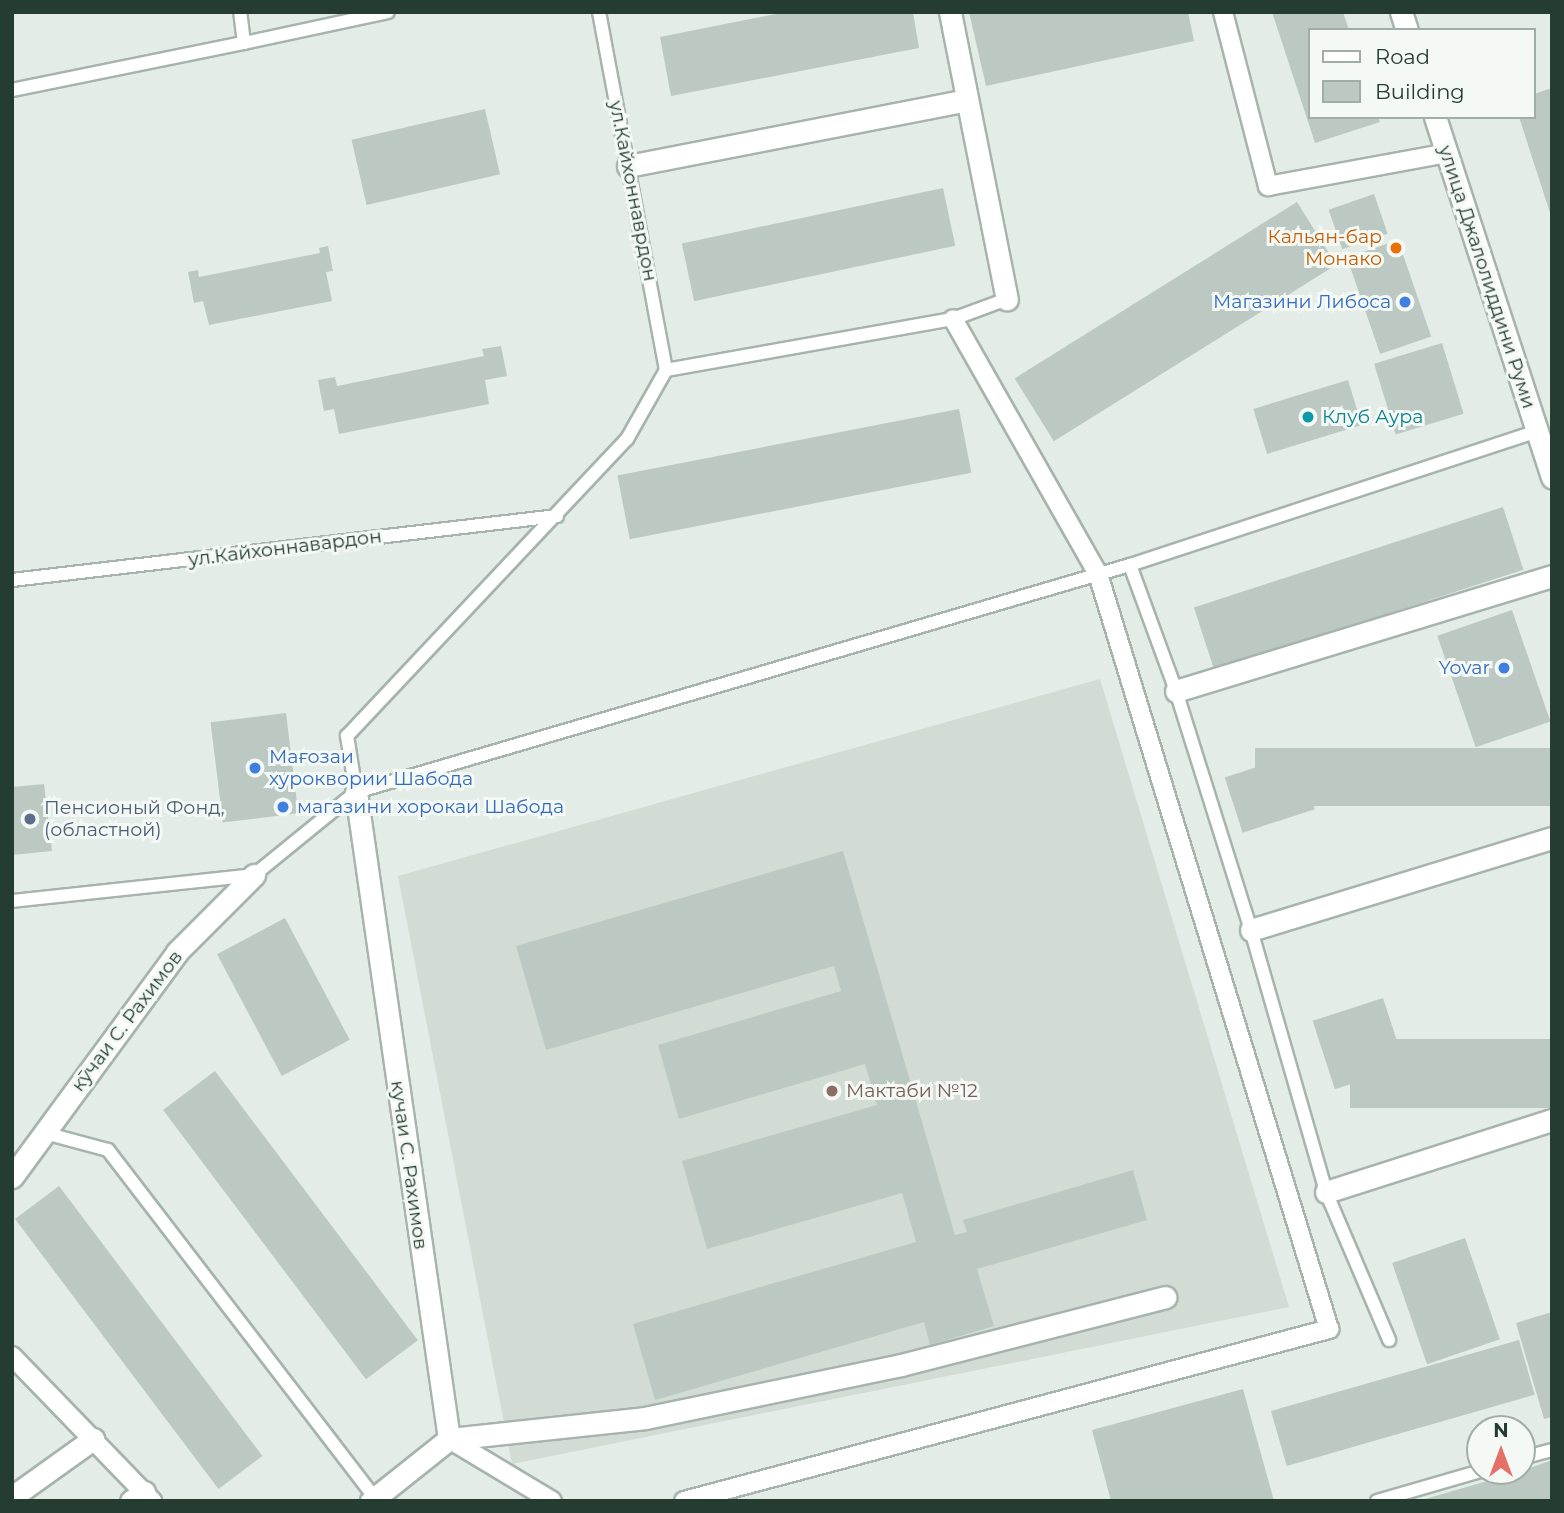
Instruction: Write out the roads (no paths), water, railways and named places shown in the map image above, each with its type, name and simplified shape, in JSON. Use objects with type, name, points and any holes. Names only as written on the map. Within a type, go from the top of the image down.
[{"type":"street","points":[[950,12],[1007,299]]},
{"type":"street","points":[[1223,12],[1268,186],[1447,153]]},
{"type":"street","points":[[628,166],[967,100]]},
{"type":"street","name":"улица Джалолиддини Руми","points":[[1436,119],[1552,477]]},
{"type":"street","points":[[684,1501],[1329,1329],[1098,574],[953,319]]},
{"type":"street","points":[[1176,691],[1552,576]]},
{"type":"street","name":"кучаи С. Рахимов","points":[[356,792],[449,1439]]},
{"type":"street","points":[[1251,930],[1552,838]]},
{"type":"street","name":"кӯчаи С. Рахимов","points":[[12,1177],[177,952],[254,875]]},
{"type":"street","points":[[1326,1192],[1552,1120]]},
{"type":"street","points":[[373,1499],[449,1439],[645,1418],[901,1364],[1165,1297]]},
{"type":"street","points":[[12,1356],[93,1439],[142,1498]]},
{"type":"street","points":[[12,1497],[93,1439]]},
{"type":"street","points":[[449,1439],[552,1501]]},
{"type":"lane","points":[[240,12],[244,43]]},
{"type":"lane","points":[[12,90],[388,12]]},
{"type":"lane","name":"ул.Кайхоннаврдон","points":[[599,12],[666,370]]},
{"type":"lane","points":[[356,792],[346,736],[627,439],[666,370],[953,319],[1007,299]]},
{"type":"lane","points":[[12,901],[254,875],[356,792],[1130,565],[1537,431]]},
{"type":"lane","name":"ул.Кайхоннавардон","points":[[12,580],[557,516]]},
{"type":"lane","points":[[1130,565],[1176,691],[1251,930],[1326,1192],[1389,1340]]},
{"type":"lane","points":[[45,1133],[108,1150],[373,1499]]},
{"type":"lane","points":[[1377,1501],[1466,1475]]},
{"type":"place","name":"Кальян-бар Монако","points":[[1396,248]]},
{"type":"place","name":"Магазини Либоса","points":[[1405,302]]},
{"type":"place","name":"Клуб Аура","points":[[1308,417]]},
{"type":"place","name":"Yovar","points":[[1504,668]]},
{"type":"place","name":"Мағозаи хуроквории Шабода","points":[[255,768]]},
{"type":"place","name":"магазини хорокаи Шабода","points":[[283,807]]},
{"type":"place","name":"Пенсионый Фонд, (областной)","points":[[30,819]]},
{"type":"place","name":"Мактаби №12","points":[[832,1091]]}]
